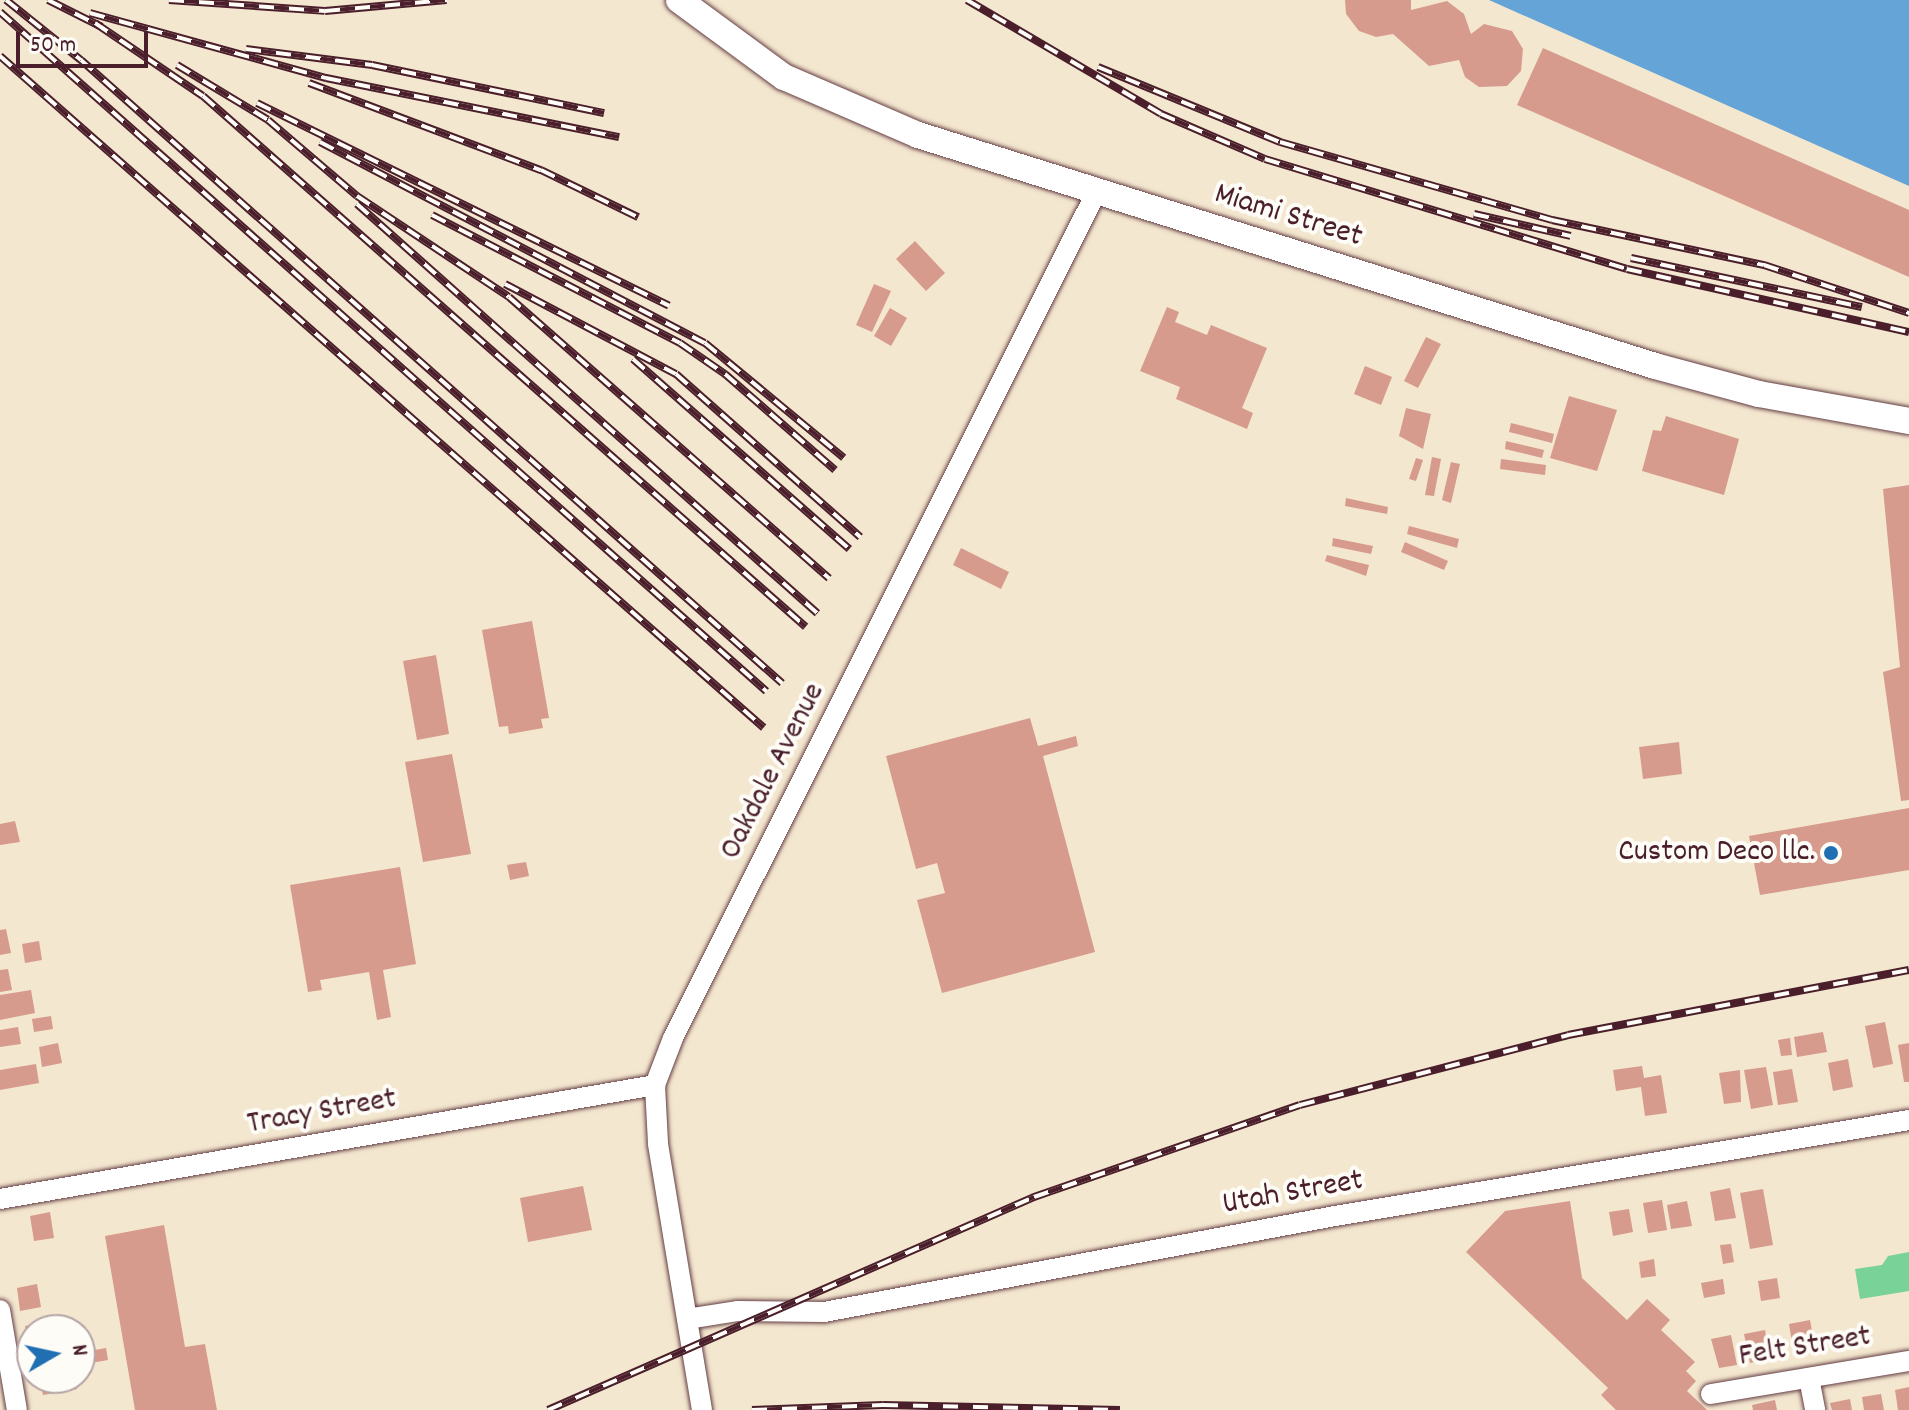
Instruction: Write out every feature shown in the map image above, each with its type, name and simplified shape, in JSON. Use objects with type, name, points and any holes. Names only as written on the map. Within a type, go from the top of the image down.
[{"type":"main road","name":"Miami Street","points":[[679,0],[699,18],[784,77],[858,114],[1096,193],[1655,366],[1759,394],[1909,421]]},
{"type":"street","name":"Oakdale Avenue","points":[[702,1410],[658,1143],[655,1085],[673,1038],[1096,193]]},
{"type":"street","name":"Tracy Street","points":[[0,1199],[655,1085]]},
{"type":"street","name":"Utah Street","points":[[687,1319],[738,1311],[824,1312],[1335,1216],[1909,1120]]},
{"type":"street","points":[[0,1310],[17,1410]]},
{"type":"street","name":"Felt Street","points":[[1711,1394],[1909,1361]]},
{"type":"street","points":[[1809,1378],[1815,1410]]},
{"type":"green space","points":[[1909,1252],[1909,1291],[1860,1299],[1855,1269],[1882,1265],[1888,1256]]},
{"type":"water","points":[[1489,0],[1909,0],[1909,186]]},
{"type":"building","points":[[1345,0],[1411,0],[1411,10],[1447,1],[1464,14],[1471,34],[1484,24],[1512,31],[1523,49],[1521,71],[1507,86],[1479,87],[1465,77],[1459,60],[1429,66],[1393,34],[1376,37],[1359,31],[1346,14]]},
{"type":"building","points":[[1543,48],[1909,210],[1909,277],[1517,105]]},
{"type":"building","points":[[915,241],[945,273],[926,291],[896,259]]},
{"type":"building","points":[[874,284],[891,291],[872,332],[856,325]]},
{"type":"building","points":[[1167,307],[1179,312],[1175,322],[1207,335],[1211,325],[1267,348],[1242,408],[1253,413],[1247,429],[1176,399],[1180,387],[1140,371]]},
{"type":"building","points":[[890,308],[907,318],[891,346],[874,336]]},
{"type":"building","points":[[1426,337],[1441,344],[1418,388],[1404,381]]},
{"type":"building","points":[[1365,366],[1392,377],[1381,405],[1354,394]]},
{"type":"building","points":[[1569,396],[1617,410],[1597,471],[1550,458]]},
{"type":"building","points":[[1406,408],[1431,414],[1423,449],[1399,436]]},
{"type":"building","points":[[1666,416],[1739,439],[1724,495],[1642,471],[1653,430],[1661,431]]},
{"type":"building","points":[[1511,423],[1554,434],[1552,443],[1509,432]]},
{"type":"building","points":[[1506,441],[1544,450],[1542,458],[1505,449]]},
{"type":"building","points":[[1432,457],[1441,459],[1434,496],[1425,495]]},
{"type":"building","points":[[1416,458],[1423,460],[1416,481],[1409,479]]},
{"type":"building","points":[[1501,459],[1546,465],[1545,475],[1500,469]]},
{"type":"building","points":[[1451,462],[1460,464],[1451,503],[1442,500]]},
{"type":"building","name":"Custom Deco llc.","points":[[1909,485],[1909,800],[1901,801],[1883,672],[1900,667],[1883,489]]},
{"type":"building","points":[[1346,498],[1388,507],[1387,514],[1345,506]]},
{"type":"building","points":[[1409,526],[1459,539],[1457,548],[1407,534]]},
{"type":"building","points":[[1333,538],[1373,546],[1371,554],[1332,546]]},
{"type":"building","points":[[1405,542],[1448,561],[1444,570],[1401,552]]},
{"type":"building","points":[[961,548],[1009,572],[1001,589],[953,565]]},
{"type":"building","points":[[1327,555],[1369,565],[1366,576],[1325,561]]},
{"type":"building","points":[[532,621],[549,718],[541,719],[543,728],[509,734],[508,726],[499,727],[482,630]]},
{"type":"building","points":[[436,655],[449,734],[417,740],[403,661]]},
{"type":"building","points":[[1030,718],[1038,746],[1076,736],[1078,746],[1043,756],[1095,952],[942,993],[917,900],[945,893],[937,863],[916,869],[886,756]]},
{"type":"building","points":[[1679,742],[1682,774],[1643,779],[1639,747]]},
{"type":"building","points":[[452,754],[471,854],[423,862],[405,762]]},
{"type":"building","name":"Custom Deco llc.","points":[[1909,808],[1909,870],[1760,895],[1749,836]]},
{"type":"building","points":[[15,821],[20,842],[0,845],[0,824]]},
{"type":"building","points":[[526,862],[529,876],[510,880],[507,865]]},
{"type":"building","points":[[400,867],[416,964],[383,970],[391,1017],[377,1020],[369,972],[320,980],[322,990],[308,992],[290,885]]},
{"type":"building","points":[[6,929],[11,953],[0,955],[0,930]]},
{"type":"building","points":[[39,941],[42,960],[25,963],[22,944]]},
{"type":"building","points":[[8,969],[12,990],[0,992],[0,970]]},
{"type":"building","points":[[31,990],[35,1013],[0,1020],[0,995]]},
{"type":"building","points":[[51,1016],[53,1029],[34,1032],[32,1019]]},
{"type":"building","points":[[1885,1022],[1893,1064],[1873,1068],[1865,1026]]},
{"type":"building","points":[[18,1027],[21,1044],[0,1047],[0,1030]]},
{"type":"building","points":[[1823,1032],[1827,1052],[1797,1057],[1794,1037]]},
{"type":"building","points":[[1790,1038],[1792,1055],[1781,1056],[1778,1040]]},
{"type":"building","points":[[58,1043],[62,1063],[42,1067],[39,1047]]},
{"type":"building","points":[[1909,1043],[1909,1082],[1904,1082],[1898,1045]]},
{"type":"building","points":[[1848,1059],[1853,1087],[1833,1091],[1828,1063]]},
{"type":"building","points":[[36,1064],[39,1083],[0,1090],[0,1070]]},
{"type":"building","points":[[1642,1066],[1644,1078],[1661,1075],[1667,1113],[1645,1116],[1641,1087],[1616,1091],[1613,1070]]},
{"type":"building","points":[[1766,1067],[1773,1105],[1751,1109],[1744,1070]]},
{"type":"building","points":[[1792,1069],[1798,1102],[1778,1105],[1773,1072]]},
{"type":"building","points":[[1740,1070],[1741,1102],[1724,1104],[1719,1073]]},
{"type":"building","points":[[583,1186],[592,1230],[528,1242],[520,1198]]},
{"type":"building","points":[[1730,1188],[1736,1218],[1715,1221],[1710,1192]]},
{"type":"building","points":[[1763,1189],[1773,1245],[1750,1249],[1740,1193]]},
{"type":"building","points":[[1662,1200],[1667,1230],[1648,1233],[1643,1203]]},
{"type":"building","points":[[1570,1201],[1582,1278],[1627,1320],[1647,1299],[1670,1320],[1661,1330],[1695,1362],[1686,1371],[1696,1381],[1687,1391],[1707,1410],[1616,1410],[1601,1395],[1608,1388],[1466,1252],[1505,1211]]},
{"type":"building","points":[[1687,1201],[1692,1226],[1671,1229],[1667,1205]]},
{"type":"building","points":[[1629,1209],[1633,1232],[1613,1236],[1609,1212]]},
{"type":"building","points":[[50,1212],[54,1238],[34,1241],[30,1216]]},
{"type":"building","points":[[164,1225],[185,1347],[205,1344],[217,1410],[135,1410],[105,1236]]},
{"type":"building","points":[[1731,1244],[1734,1262],[1723,1264],[1720,1245]]},
{"type":"building","points":[[1654,1259],[1656,1276],[1641,1278],[1639,1262]]},
{"type":"building","points":[[1777,1278],[1780,1298],[1761,1301],[1758,1281]]},
{"type":"building","points":[[1723,1279],[1725,1294],[1704,1298],[1701,1283]]},
{"type":"building","points":[[37,1284],[41,1307],[20,1311],[17,1288]]},
{"type":"building","points":[[1810,1320],[1816,1352],[1794,1355],[1789,1324]]},
{"type":"building","points":[[1765,1330],[1770,1359],[1750,1363],[1744,1334]]},
{"type":"building","points":[[1731,1335],[1737,1365],[1719,1368],[1711,1339]]},
{"type":"building","points":[[106,1348],[108,1360],[96,1362],[96,1350]]},
{"type":"building","points":[[1909,1387],[1909,1410],[1898,1410],[1895,1390]]},
{"type":"building","points":[[1881,1394],[1884,1410],[1864,1410],[1862,1397]]},
{"type":"building","points":[[1850,1399],[1852,1410],[1832,1410],[1830,1403]]},
{"type":"building","points":[[1775,1400],[1777,1410],[1753,1410],[1752,1405]]},
{"type":"railway","points":[[6,0],[81,60],[782,683]]},
{"type":"railway","points":[[48,0],[102,27]]},
{"type":"railway","points":[[169,0],[325,11],[447,0]]},
{"type":"railway","points":[[967,0],[1161,114],[1265,159],[1627,269],[1909,332]]},
{"type":"railway","points":[[0,12],[766,691]]},
{"type":"railway","points":[[90,13],[326,78],[619,137]]},
{"type":"railway","points":[[95,23],[203,96],[806,627]]},
{"type":"railway","points":[[246,49],[372,65],[604,113]]},
{"type":"railway","points":[[0,56],[764,728]]},
{"type":"railway","points":[[177,65],[268,120],[357,196],[509,297],[829,578]]},
{"type":"railway","points":[[1098,67],[1280,142],[1552,220],[1764,265],[1909,313]]},
{"type":"railway","points":[[309,83],[541,170],[638,217]]},
{"type":"railway","points":[[257,103],[669,306]]},
{"type":"railway","points":[[320,142],[705,343],[844,458]]},
{"type":"railway","points":[[357,204],[817,613]]},
{"type":"railway","points":[[1474,214],[1571,236]]},
{"type":"railway","points":[[432,215],[680,343],[725,374],[835,470]]},
{"type":"railway","points":[[1631,258],[1862,307]]},
{"type":"railway","points":[[505,284],[676,374],[860,537]]},
{"type":"railway","points":[[633,359],[849,549]]},
{"type":"railway","points":[[548,1410],[1034,1197],[1300,1105],[1568,1035],[1909,970]]},
{"type":"railway","points":[[752,1410],[883,1405],[1120,1410]]},
{"type":"place","name":"Custom Deco llc.","points":[[1831,853]]}]
